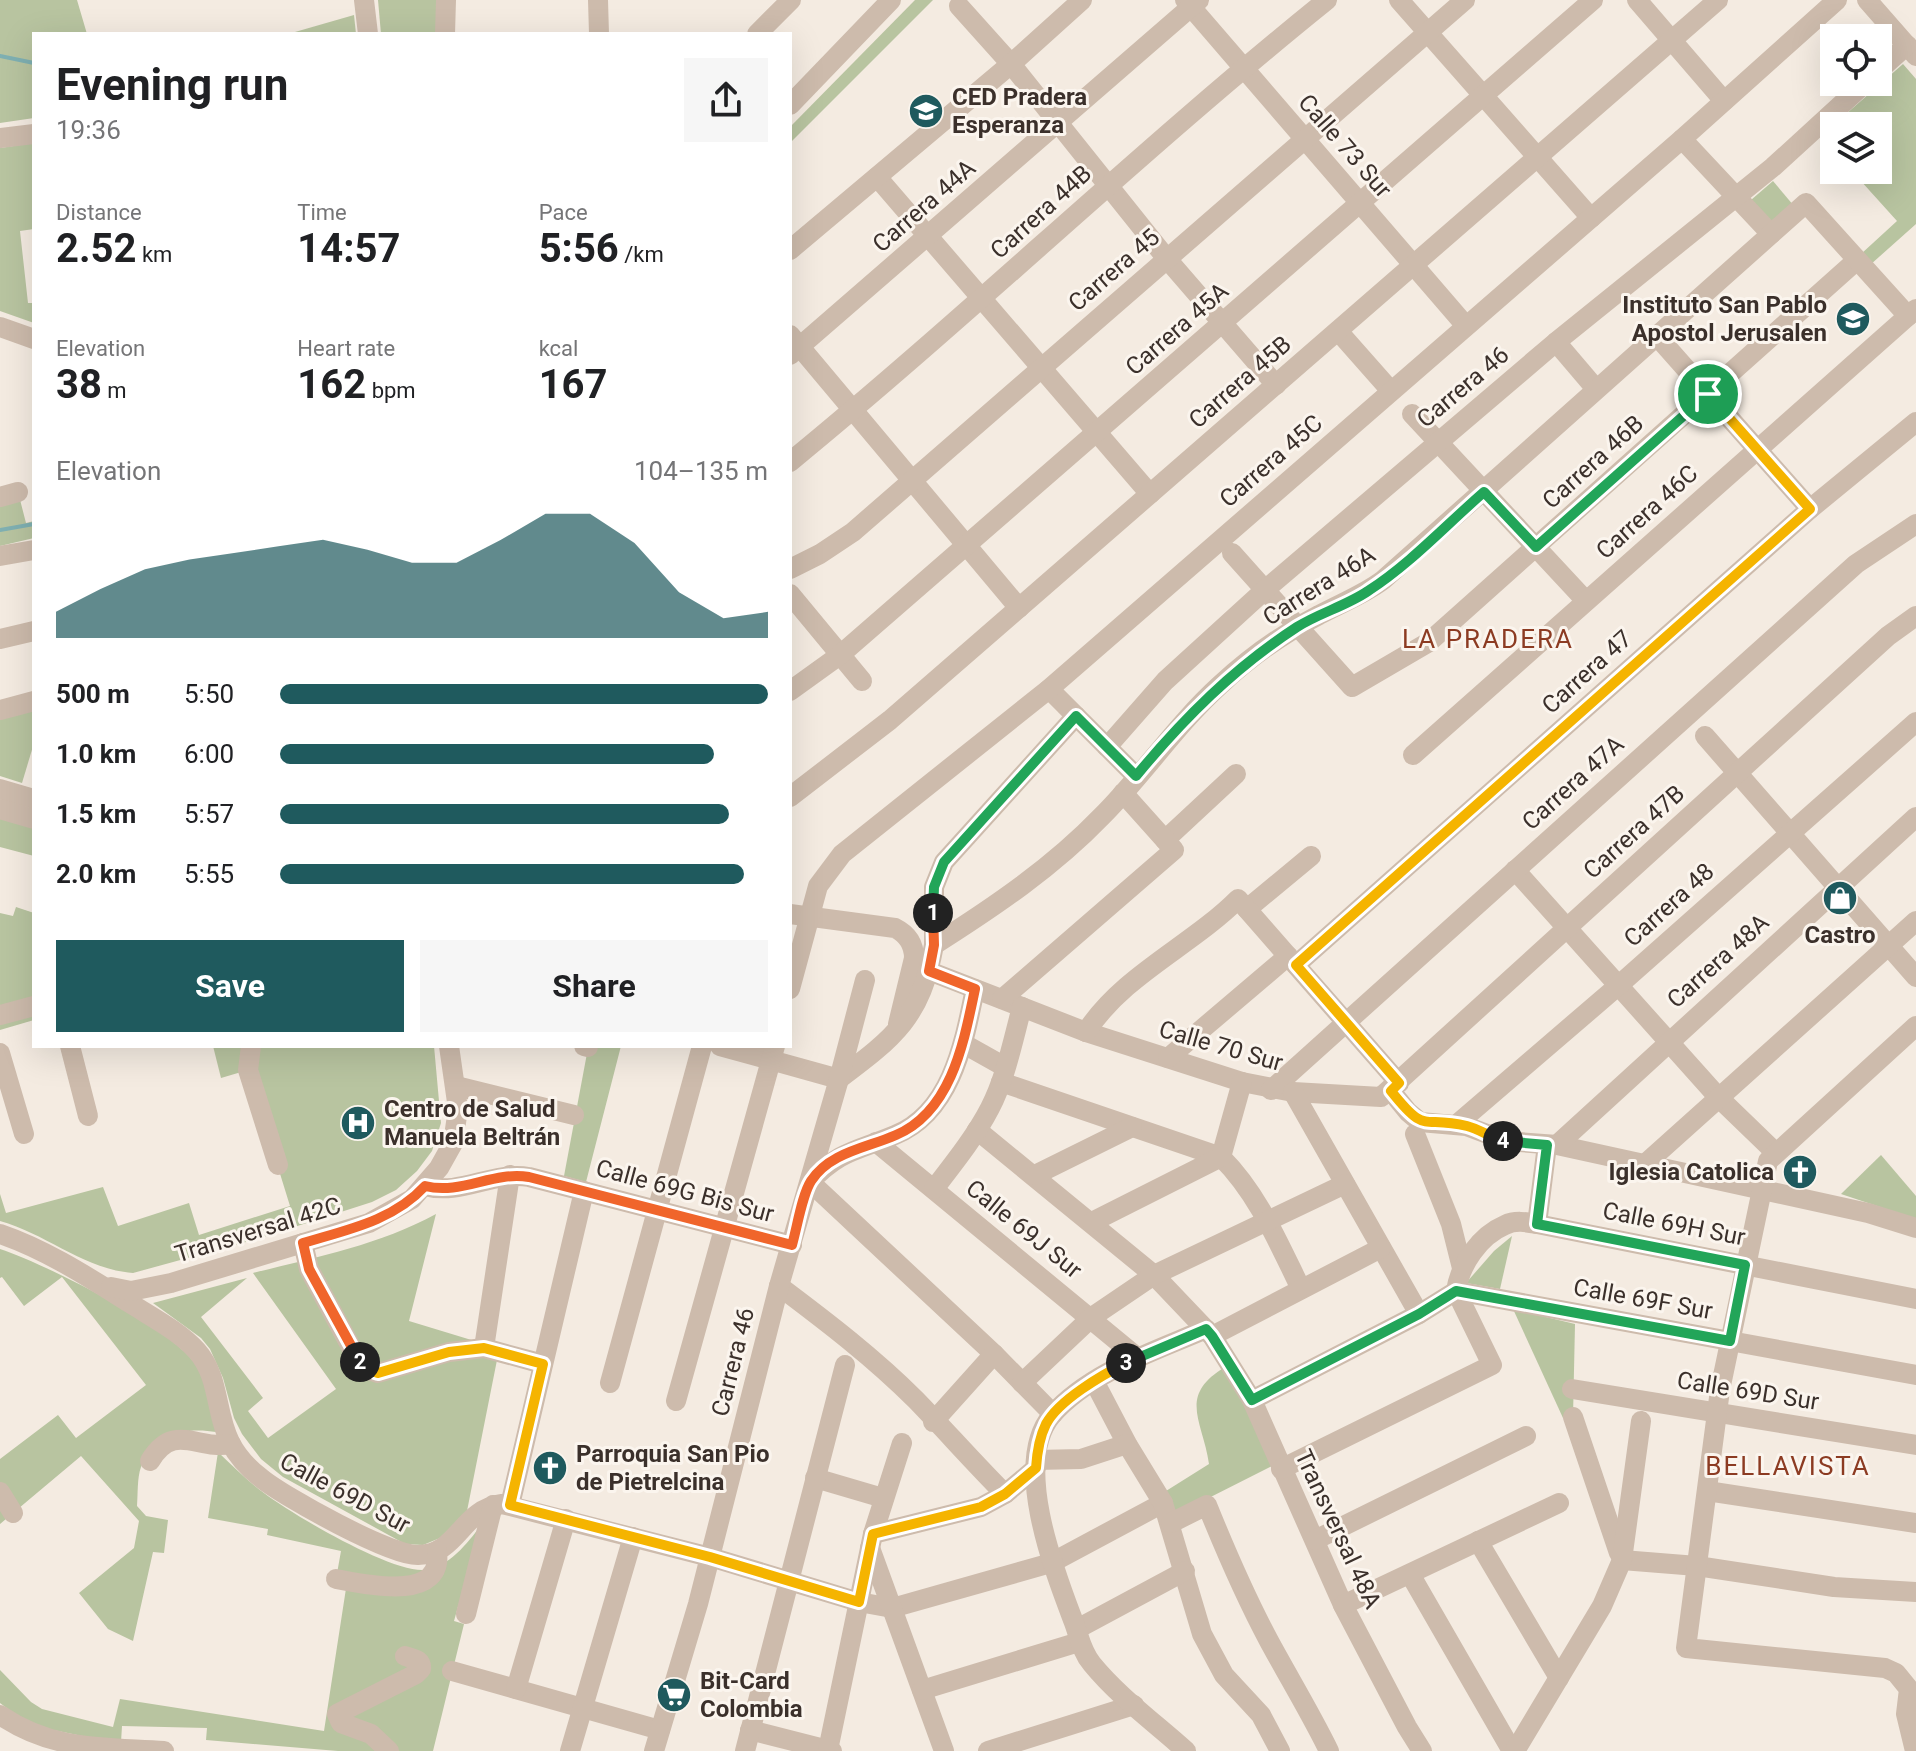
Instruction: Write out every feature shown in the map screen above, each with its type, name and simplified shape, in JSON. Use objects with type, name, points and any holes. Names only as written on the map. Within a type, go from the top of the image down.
[{"type":"street","points":[[364,0],[368,32]]},
{"type":"street","points":[[445,32],[446,0]]},
{"type":"street","points":[[598,0],[599,32]]},
{"type":"street","points":[[759,32],[791,0]]},
{"type":"street","points":[[792,102],[891,0]]},
{"type":"street","points":[[792,248],[1011,64],[1082,0]]},
{"type":"street","name":"Carrera 44B","points":[[792,460],[982,299],[1243,68],[1327,0]]},
{"type":"street","points":[[1399,0],[1591,218]]},
{"type":"street","name":"Carrera 45","points":[[792,568],[853,532],[1465,0]]},
{"type":"street","name":"Carrera 45A","points":[[792,690],[840,655],[1098,433],[1593,0]]},
{"type":"street","points":[[1637,0],[1724,101]]},
{"type":"street","name":"Carrera 45B","points":[[792,795],[890,720],[1718,0]]},
{"type":"street","name":"Carrera 45C","points":[[792,974],[800,915],[842,854],[1049,689],[1682,139],[1837,0]]},
{"type":"street","points":[[1867,0],[1910,41],[1892,58]]},
{"type":"street","name":"Calle 73 Sur","points":[[1191,2],[1243,68],[1466,326]]},
{"type":"street","name":"Carrera 44A","points":[[793,345],[928,236],[1059,124],[1191,2]]},
{"type":"street","points":[[959,6],[1011,64],[1167,259],[1276,385]]},
{"type":"street","name":"Carrera 46","points":[[1107,747],[1165,681],[1266,589],[1556,342],[1736,198],[1850,96]]},
{"type":"street","points":[[0,138],[32,134]]},
{"type":"street","points":[[1682,139],[1771,234]]},
{"type":"street","points":[[877,177],[1150,494]]},
{"type":"street","name":"Carrera 46A","points":[[934,945],[988,911],[1084,835],[1178,726],[1222,683],[1298,627],[1365,593],[1383,580],[1806,203],[1857,260]]},
{"type":"street","points":[[1857,260],[1912,312]]},
{"type":"street","name":"Carrera 46B","points":[[1298,627],[1352,687],[1429,642],[1857,260]]},
{"type":"street","name":"Carrera 46C","points":[[1413,755],[1912,312]]},
{"type":"street","points":[[3,328],[32,338]]},
{"type":"street","points":[[1338,331],[1391,391]]},
{"type":"street","points":[[1656,335],[1810,509]]},
{"type":"street","points":[[1556,342],[1596,389]]},
{"type":"street","points":[[793,345],[853,410],[1019,608]]},
{"type":"street","points":[[1412,414],[1586,601]]},
{"type":"street","name":"Carrera 47","points":[[1168,1058],[1292,961],[1810,509],[1916,422]]},
{"type":"street","name":"Carrera 47A","points":[[1271,1090],[1856,564],[1916,524]]},
{"type":"street","points":[[0,556],[32,550]]},
{"type":"street","points":[[1232,553],[1298,627]]},
{"type":"street","points":[[792,596],[862,681]]},
{"type":"street","name":"Carrera 47B","points":[[1395,1087],[1888,636],[1916,616]]},
{"type":"street","points":[[0,639],[32,631]]},
{"type":"street","points":[[1049,689],[1136,776]]},
{"type":"street","points":[[0,710],[32,702]]},
{"type":"street","points":[[735,1048],[773,1053],[839,1079],[896,1033],[916,1006],[929,971],[934,945],[934,887],[944,862],[1076,716]]},
{"type":"street","name":"Carrera 48","points":[[1456,1125],[1789,833],[1912,733]]},
{"type":"street","points":[[1705,736],[1916,977]]},
{"type":"street","points":[[1002,999],[1170,845],[1236,774]]},
{"type":"street","points":[[0,789],[32,798]]},
{"type":"street","points":[[1123,793],[1170,845]]},
{"type":"street","points":[[0,809],[32,818]]},
{"type":"street","name":"Carrera 48A","points":[[1552,1145],[1916,817]]},
{"type":"street","points":[[1086,1032],[1096,1017],[1151,967],[1311,856]]},
{"type":"street","points":[[1515,870],[1772,1157]]},
{"type":"street","points":[[1242,904],[1346,1022],[1395,1087],[1408,1112],[1420,1122],[1456,1125],[1506,1141],[1552,1145],[1760,1189],[1868,1213],[1916,1228]]},
{"type":"street","points":[[800,915],[895,928],[909,940],[914,948],[914,958],[896,1033]]},
{"type":"street","points":[[1644,1165],[1916,921]]},
{"type":"street","name":"Calle 70 Sur","points":[[929,971],[1086,1032],[1271,1090],[1376,1098],[1395,1087]]},
{"type":"street","name":"Carrera 46","points":[[654,1751],[710,1557],[779,1286],[865,980]]},
{"type":"street","points":[[975,989],[964,1044],[953,1075],[924,1114],[898,1134],[828,1163],[810,1182],[994,1354],[1053,1414]]},
{"type":"street","points":[[0,1015],[32,1007]]},
{"type":"street","points":[[934,1189],[977,1130],[1003,1074],[1022,1007]]},
{"type":"street","points":[[1915,1751],[1906,1714],[1909,1689],[1896,1673],[1885,1668],[1686,1648],[1717,1412],[1760,1189],[1772,1157],[1916,1026]]},
{"type":"street","points":[[964,1044],[1003,1074],[1132,1127],[1221,1157],[1239,1175],[1267,1221],[1301,1289]]},
{"type":"street","points":[[71,1048],[88,1116]]},
{"type":"street","points":[[251,1048],[248,1070],[278,1165]]},
{"type":"street","name":"Transversal 42C","points":[[96,1282],[122,1290],[145,1290],[383,1217],[412,1199],[439,1168],[453,1143],[457,1119],[456,1086],[449,1048]]},
{"type":"street","points":[[610,1383],[701,1048]]},
{"type":"street","points":[[0,1053],[24,1134]]},
{"type":"street","points":[[676,1401],[773,1053]]},
{"type":"street","points":[[1092,1222],[1221,1157],[1242,1082]]},
{"type":"street","points":[[456,1086],[574,1115]]},
{"type":"street","points":[[1293,1092],[1419,1314]]},
{"type":"street","points":[[1035,1175],[1132,1127]]},
{"type":"street","name":"Transversal 48A","points":[[977,1130],[1154,1275],[1209,1332],[1252,1400],[1343,1605],[1422,1751]]},
{"type":"street","points":[[1415,1134],[1451,1224],[1462,1268]]},
{"type":"street","name":"Calle 69J Sur","points":[[876,1142],[1138,1358]]},
{"type":"street","points":[[1537,1224],[1552,1145]]},
{"type":"street","points":[[484,1348],[510,1175]]},
{"type":"street","name":"Calle 69G Bis Sur","points":[[425,1186],[459,1189],[510,1175],[529,1177],[792,1245]]},
{"type":"street","points":[[1022,1383],[1092,1317],[1154,1275],[1345,1184]]},
{"type":"street","points":[[466,1614],[543,1364],[584,1191]]},
{"type":"street","name":"Calle 69H Sur","points":[[1456,1291],[1462,1268],[1487,1237],[1503,1225],[1515,1222],[1916,1299]]},
{"type":"street","name":"Calle 69D Sur","points":[[0,1234],[96,1282],[161,1322],[196,1350],[203,1358],[215,1386],[222,1421],[231,1444],[260,1478],[344,1526],[405,1554],[423,1555],[437,1551]]},
{"type":"street","points":[[303,1243],[309,1269],[364,1368],[378,1373],[449,1352],[484,1348],[543,1364]]},
{"type":"street","points":[[1186,1751],[1090,1662],[1078,1636],[1051,1563],[1037,1499],[1036,1464],[1041,1435],[1053,1414],[1094,1381],[1138,1358],[1209,1332],[1381,1248]]},
{"type":"street","points":[[779,1286],[851,1340],[917,1402],[1005,1494]]},
{"type":"street","points":[[1252,1400],[1419,1314],[1456,1291],[1492,1365],[1281,1469]]},
{"type":"street","name":"Calle 69F Sur","points":[[1456,1291],[1916,1375]]},
{"type":"street","points":[[933,1422],[994,1354]]},
{"type":"street","points":[[745,1751],[845,1365]]},
{"type":"street","points":[[1094,1381],[1163,1503],[1202,1634],[1224,1675],[1261,1715],[1280,1751]]},
{"type":"street","name":"Calle 69D Sur","points":[[1572,1389],[1916,1445]]},
{"type":"street","points":[[1573,1417],[1622,1560]]},
{"type":"street","points":[[1410,1574],[1514,1751],[1602,1606],[1622,1560],[1641,1421]]},
{"type":"street","points":[[1315,1540],[1526,1436]]},
{"type":"street","points":[[150,1461],[160,1449],[186,1438],[219,1446],[231,1444]]},
{"type":"street","points":[[750,1730],[830,1750],[872,1541],[902,1443]]},
{"type":"street","points":[[872,1541],[981,1507],[1005,1494],[1036,1464],[1081,1459],[1127,1444]]},
{"type":"street","points":[[815,1478],[883,1498]]},
{"type":"street","points":[[1707,1491],[1916,1523]]},
{"type":"street","points":[[0,1492],[13,1513]]},
{"type":"street","points":[[336,1579],[389,1588],[414,1584],[434,1572],[438,1561],[437,1551],[454,1539],[476,1512],[502,1505],[710,1557],[859,1602],[892,1608],[1051,1563],[1163,1503]]},
{"type":"street","points":[[1343,1605],[1559,1503]]},
{"type":"street","points":[[1171,1523],[1207,1505],[1227,1556],[1269,1641],[1329,1751]]},
{"type":"street","points":[[516,1689],[566,1519]]},
{"type":"street","points":[[570,1751],[633,1537]]},
{"type":"street","points":[[872,1541],[892,1608],[944,1751]]},
{"type":"street","points":[[1478,1541],[1559,1678]]},
{"type":"street","points":[[1622,1560],[1697,1566],[1834,1587],[1916,1592]]},
{"type":"street","points":[[922,1690],[1078,1636],[1185,1571]]},
{"type":"street","points":[[389,1751],[371,1734],[341,1723],[337,1714],[416,1674],[422,1664],[405,1656]]},
{"type":"street","points":[[452,1671],[660,1730]]},
{"type":"street","points":[[988,1751],[1134,1705]]},
{"type":"street","points":[[0,1715],[21,1729],[53,1743],[79,1748],[164,1751]]},
{"type":"green space","points":[[0,0],[77,0],[86,32],[32,32],[32,118],[0,123]]},
{"type":"green space","points":[[378,0],[446,0],[444,32],[381,32]]},
{"type":"green space","points":[[915,0],[933,0],[792,141],[792,125]]},
{"type":"green space","points":[[354,15],[356,32],[295,32]]},
{"type":"green space","points":[[1903,64],[1916,79],[1916,224],[1870,265],[1861,254],[1897,221],[1864,184],[1892,184],[1892,112],[1848,112],[1867,96],[1892,96],[1892,74]]},
{"type":"green space","points":[[32,143],[32,229],[20,231],[28,303],[32,303],[32,322],[0,311],[0,148]]},
{"type":"green space","points":[[1773,181],[1794,206],[1773,224],[1751,200]]},
{"type":"green space","points":[[16,484],[26,523],[32,522],[32,538],[0,546],[0,488]]},
{"type":"green space","points":[[32,708],[32,750],[22,783],[0,776],[0,716]]},
{"type":"green space","points":[[0,817],[32,827],[32,855],[0,847]]},
{"type":"green space","points":[[16,907],[32,912],[32,1021],[0,1030],[0,913],[13,916]]},
{"type":"green space","points":[[214,1048],[434,1048],[441,1123],[432,1151],[417,1171],[396,1190],[372,1202],[257,1239],[133,1273],[98,1265],[0,1221],[0,1194],[6,1213],[103,1187],[118,1226],[189,1203],[199,1235],[290,1206],[248,1070],[221,1078]]},
{"type":"green space","points":[[588,1048],[620,1048],[586,1182],[564,1176]]},
{"type":"green space","points":[[1881,1155],[1916,1196],[1916,1219],[1841,1194]]},
{"type":"green space","points":[[436,1214],[409,1321],[478,1342],[497,1360],[467,1511],[440,1538],[423,1545],[405,1544],[283,1477],[261,1459],[234,1418],[223,1378],[210,1349],[201,1338],[153,1303],[247,1278],[201,1317],[263,1398],[248,1411],[268,1438],[336,1389],[253,1273],[370,1242]]},
{"type":"green space","points":[[1512,1236],[1500,1289],[1466,1283],[1494,1251]]},
{"type":"green space","points":[[0,1249],[46,1268],[104,1297],[158,1331],[194,1362],[206,1387],[216,1432],[182,1432],[161,1440],[146,1456],[140,1471],[137,1506],[146,1516],[168,1520],[164,1553],[153,1552],[133,1641],[108,1629],[79,1593],[134,1548],[139,1521],[81,1456],[0,1524],[0,1459],[58,1415],[76,1438],[146,1385],[62,1277],[24,1306],[0,1278]]},
{"type":"green space","points":[[1513,1309],[1575,1324],[1573,1417],[1563,1418]]},
{"type":"green space","points":[[1225,1367],[1274,1465],[1177,1514],[1166,1491],[1209,1464],[1197,1399],[1201,1388]]},
{"type":"green space","points":[[218,1452],[258,1488],[296,1515],[366,1552],[409,1568],[424,1570],[441,1565],[464,1547],[481,1525],[454,1621],[464,1624],[433,1751],[338,1751],[206,1740],[207,1728],[122,1726],[121,1742],[111,1742],[29,1725],[0,1703],[0,1670],[42,1709],[113,1727],[120,1699],[324,1731],[347,1582],[336,1579],[341,1551],[267,1535],[268,1529],[208,1518]]},
{"type":"waterway","points":[[0,56],[32,63]]},
{"type":"waterway","points":[[0,530],[32,524]]},
{"type":"place","name":"CED Pradera Esperanza","points":[[926,111]]},
{"type":"place","name":"Instituto San Pablo Apostol Jerusalen","points":[[1853,319]]},
{"type":"place","name":"Castro","points":[[1840,898]]},
{"type":"place","name":"Centro de Salud Manuela Beltrán","points":[[358,1123]]},
{"type":"place","name":"Iglesia Catolica","points":[[1800,1172]]},
{"type":"place","name":"Parroquia San Pio de Pietrelcina","points":[[550,1468]]},
{"type":"place","name":"Bit-Card Colombia","points":[[674,1695]]},
{"type":"district","name":"LA PRADERA","points":[[1488,639]]},
{"type":"district","name":"BELLAVISTA","points":[[1788,1466]]},
{"type":"route","points":[[1708,394],[1810,509],[1296,965],[1399,1083],[1391,1091],[1416,1119],[1425,1123],[1466,1126],[1506,1141],[1547,1145],[1537,1224],[1745,1265],[1730,1341],[1456,1291],[1419,1314],[1252,1400],[1206,1329],[1118,1367],[1094,1381],[1053,1414],[1041,1435],[1036,1468],[1005,1494],[981,1507],[873,1534],[859,1602],[710,1557],[510,1505],[543,1364],[484,1348],[449,1352],[378,1373],[364,1368],[309,1269],[303,1243],[383,1217],[412,1199],[425,1186],[459,1189],[505,1175],[520,1175],[792,1245],[810,1182],[828,1163],[845,1153],[912,1126],[953,1075],[964,1044],[975,989],[929,971],[934,945],[933,896],[936,878],[949,855],[1076,716],[1136,776],[1178,726],[1222,683],[1298,627],[1365,593],[1383,580],[1484,492],[1536,547],[1708,394]]}]
